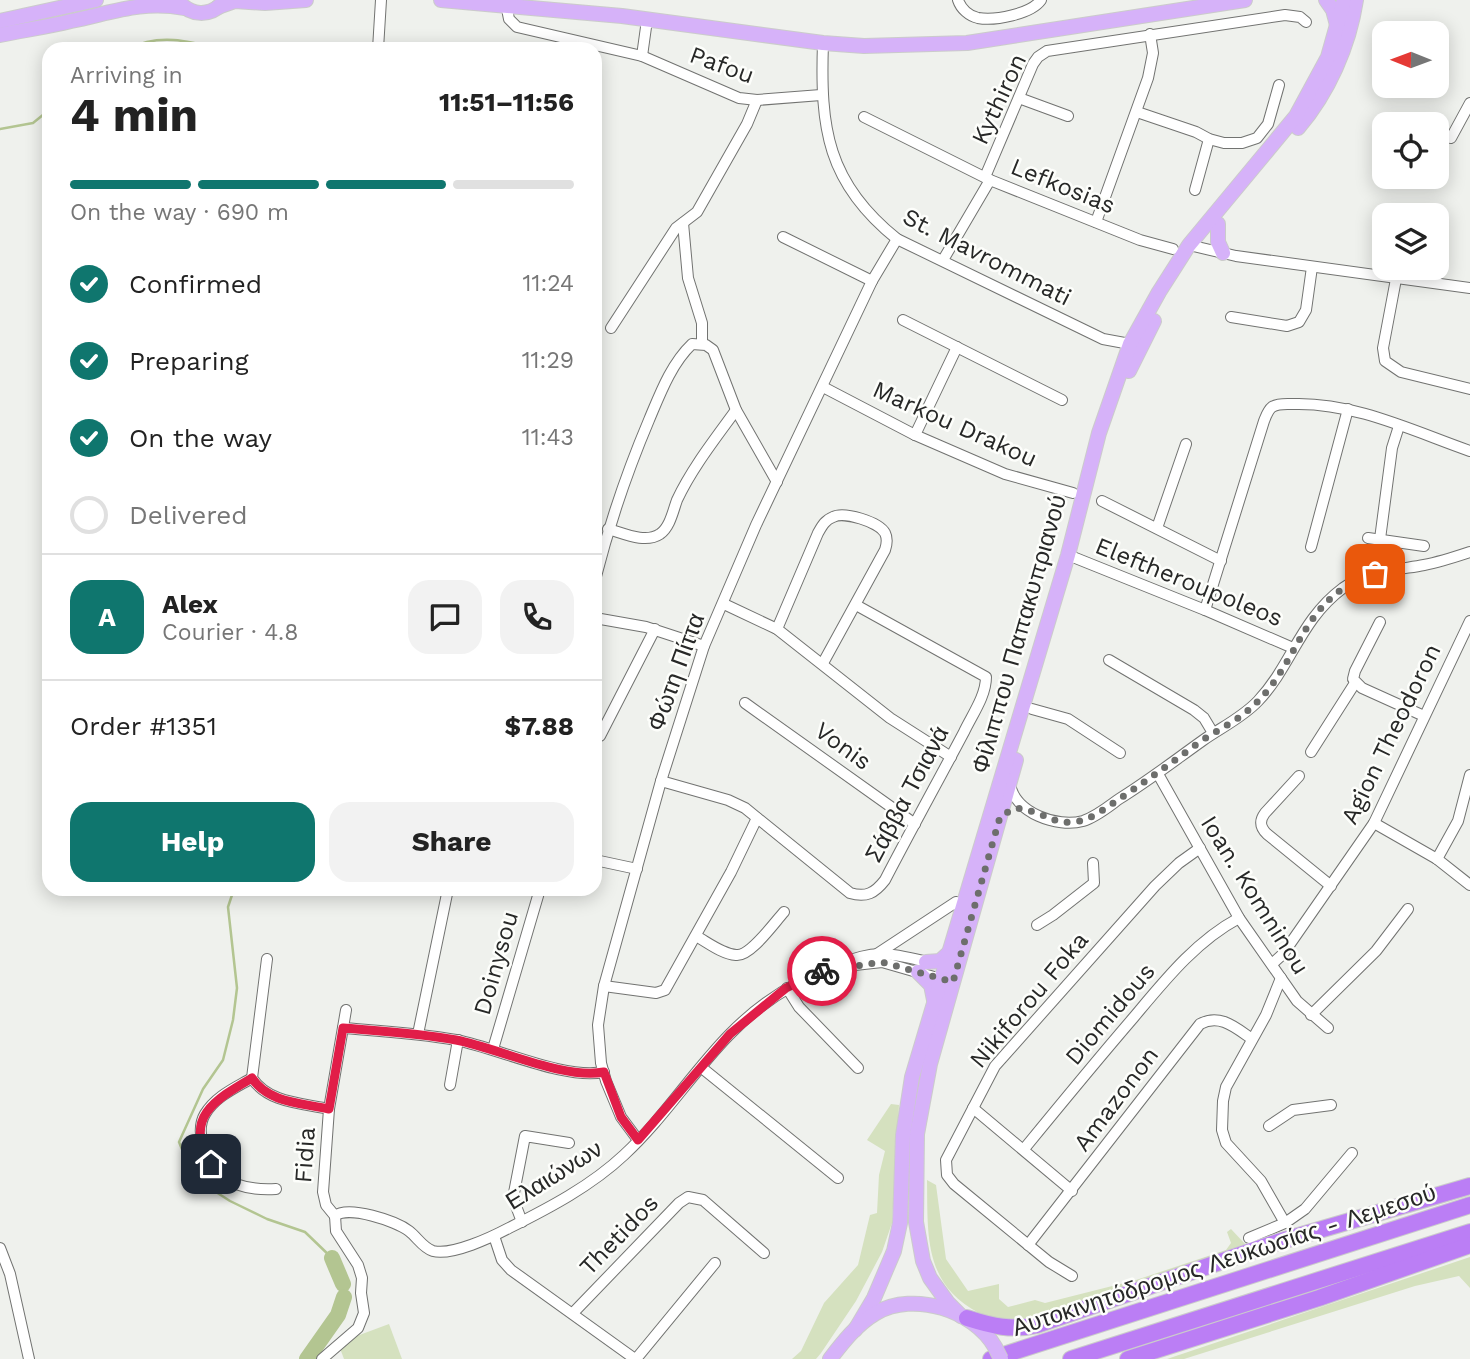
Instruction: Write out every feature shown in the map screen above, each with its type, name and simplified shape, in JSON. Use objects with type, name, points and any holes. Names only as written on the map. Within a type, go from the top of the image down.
[{"type":"highway","points":[[964,1317],[1004,1328],[1037,1325],[1249,1246],[1379,1223],[1469,1196]]},
{"type":"highway","name":"Αυτοκινητόδρομος Λευκωσίας - Λεμεσού","points":[[996,1355],[1469,1196]]},
{"type":"highway","points":[[1071,1359],[1470,1232]]},
{"type":"highway","points":[[1128,1359],[1319,1298],[1470,1245]]},
{"type":"main road","points":[[0,21],[93,0]]},
{"type":"main road","points":[[0,35],[143,3],[180,4],[201,14],[235,1],[265,3],[306,0]]},
{"type":"main road","points":[[440,0],[506,4],[864,46],[956,44],[1245,0]]},
{"type":"main road","points":[[1326,0],[1333,10],[1337,30]]},
{"type":"main road","name":"Φίλιππου Παπακυπριανού","points":[[996,1355],[988,1335],[948,1303],[926,1270],[916,1222],[917,1135],[949,974],[1032,709],[1072,557],[1099,433],[1130,344],[1188,250],[1296,116],[1321,72],[1337,30],[1344,0]]},
{"type":"main road","name":"Φίλιππου Παπακυπριανού","points":[[855,1330],[874,1298],[894,1251],[900,1223],[902,1135],[912,1077],[934,1005],[949,974],[951,951],[1107,435],[1127,377],[1188,250],[1218,224],[1303,122],[1321,95],[1339,60],[1356,0]]},
{"type":"main road","points":[[1218,224],[1218,242],[1230,254]]},
{"type":"main road","points":[[934,1005],[931,985],[922,967],[940,961],[951,951]]},
{"type":"main road","points":[[830,1359],[855,1330],[878,1312],[906,1305],[946,1309],[964,1317]]},
{"type":"street","points":[[378,42],[381,0]]},
{"type":"street","points":[[958,0],[966,12],[981,18],[1024,13],[1034,8],[1041,0]]},
{"type":"street","name":"Pafou","points":[[506,4],[509,19],[517,27],[580,42]]},
{"type":"street","points":[[1165,32],[1174,10]]},
{"type":"street","name":"Kythiron","points":[[943,260],[988,178],[1033,64],[1047,51],[1286,15],[1300,17],[1306,22]]},
{"type":"street","points":[[642,57],[647,20]]},
{"type":"street","points":[[1096,222],[1152,60],[1150,34]]},
{"type":"street","name":"St. Mavrommati","points":[[823,43],[821,95],[827,134],[841,171],[867,210],[897,239],[1103,339],[1130,344]]},
{"type":"street","name":"Pafou","points":[[602,47],[642,57],[733,96],[757,100],[747,124],[697,212],[667,239],[611,328]]},
{"type":"street","points":[[1136,112],[1209,139],[1234,144],[1250,142],[1257,138],[1271,117],[1279,85]]},
{"type":"street","points":[[757,100],[821,95]]},
{"type":"street","points":[[1019,98],[1068,116]]},
{"type":"street","points":[[1451,138],[1470,103]]},
{"type":"street","name":"Lefkosias","points":[[864,117],[988,178],[1140,240],[1188,250],[1372,276]]},
{"type":"street","points":[[1195,190],[1209,139]]},
{"type":"street","points":[[602,553],[634,455],[664,384],[697,344],[702,323],[688,278],[683,223]]},
{"type":"street","points":[[783,237],[872,281]]},
{"type":"street","name":"Φώτη Πίττα","points":[[638,1140],[621,1117],[604,1072],[598,1025],[604,986],[661,782],[705,646],[756,525],[872,281],[897,239]]},
{"type":"street","points":[[1231,317],[1287,326],[1299,322],[1306,310],[1312,267]]},
{"type":"street","points":[[1396,280],[1383,348],[1385,361],[1401,372],[1470,389]]},
{"type":"street","name":"Lefkosias","points":[[1404,280],[1470,288]]},
{"type":"street","points":[[903,320],[1062,400]]},
{"type":"street","name":"St. Mavrommati","points":[[1103,339],[1124,361]]},
{"type":"street","points":[[697,344],[710,347],[716,354],[736,410],[777,482]]},
{"type":"street","points":[[915,435],[957,347]]},
{"type":"street","name":"Markou Drakou","points":[[823,387],[915,435],[1005,474],[1073,493]]},
{"type":"street","points":[[1205,610],[1264,421],[1275,405],[1317,403],[1348,409],[1470,451]]},
{"type":"street","points":[[1311,547],[1348,409]]},
{"type":"street","points":[[608,529],[639,538],[660,534],[667,526],[678,498],[699,463],[736,410]]},
{"type":"street","points":[[1380,539],[1393,442],[1399,426]]},
{"type":"street","points":[[1157,528],[1186,444]]},
{"type":"street","points":[[1102,501],[1221,561]]},
{"type":"street","points":[[777,629],[818,533],[828,519],[838,515],[854,516],[882,529],[887,542],[885,550],[823,663]]},
{"type":"street","points":[[1368,538],[1424,546]]},
{"type":"street","points":[[1000,817],[1014,808],[1030,811],[1057,822],[1080,822],[1095,815],[1158,774],[1255,704],[1273,683],[1305,627],[1326,603],[1354,582],[1375,574],[1440,562],[1469,553]]},
{"type":"street","name":"Eleftheroupoleos","points":[[1072,557],[1205,610],[1293,649]]},
{"type":"street","points":[[724,604],[777,629],[890,718],[951,757]]},
{"type":"street","name":"Σάββα Τσιανά","points":[[661,782],[728,800],[745,808],[846,892],[862,896],[872,893],[881,885],[983,694],[986,677],[856,605]]},
{"type":"street","points":[[602,619],[655,629],[705,646]]},
{"type":"street","name":"Agion Theodoron","points":[[1272,964],[1283,954],[1374,823],[1470,621]]},
{"type":"street","points":[[1311,752],[1355,683],[1355,671],[1380,622]]},
{"type":"street","points":[[602,732],[655,629]]},
{"type":"street","points":[[1109,660],[1194,710],[1204,718],[1213,733]]},
{"type":"street","points":[[1355,683],[1424,716]]},
{"type":"street","name":"Vonis","points":[[745,702],[915,824]]},
{"type":"street","points":[[1032,709],[1073,722],[1120,753]]},
{"type":"street","name":"Ioan. Komninou","points":[[1158,774],[1239,918],[1281,978],[1311,1015],[1328,1028]]},
{"type":"street","points":[[1437,859],[1458,821],[1470,775]]},
{"type":"street","points":[[1299,776],[1265,813],[1261,820],[1262,827],[1331,886]]},
{"type":"street","points":[[1010,783],[1015,799],[1030,811]]},
{"type":"street","points":[[604,986],[661,992],[696,936],[757,818]]},
{"type":"street","points":[[1374,823],[1437,859],[1470,885]]},
{"type":"street","name":"Nikiforou Foka","points":[[1072,1276],[1049,1262],[954,1184],[947,1175],[947,1157],[995,1066],[1155,886],[1200,848]]},
{"type":"street","points":[[602,862],[637,869]]},
{"type":"street","points":[[1037,925],[1094,883],[1093,863]]},
{"type":"street","points":[[418,1034],[447,896]]},
{"type":"street","name":"Doinysou","points":[[493,1049],[538,896]]},
{"type":"street","points":[[877,954],[956,902]]},
{"type":"street","points":[[1311,1015],[1376,951],[1408,909]]},
{"type":"street","points":[[696,936],[729,954],[741,955],[751,948],[784,912]]},
{"type":"street","name":"Diomidous","points":[[1024,1149],[1168,977],[1206,939],[1239,918]]},
{"type":"street","name":"Ελαιώνων","points":[[335,1216],[347,1211],[361,1212],[398,1225],[433,1251],[451,1250],[494,1236],[597,1177],[625,1155],[730,1034],[786,988],[821,971],[877,954],[949,974]]},
{"type":"street","points":[[267,959],[252,1078],[267,1095],[329,1109]]},
{"type":"street","name":"Ελαιώνων","points":[[821,971],[882,962],[922,967]]},
{"type":"street","points":[[1281,978],[1272,1003],[1226,1087],[1222,1111],[1226,1143],[1261,1181],[1286,1223]]},
{"type":"street","points":[[786,988],[799,1007],[858,1068]]},
{"type":"street","name":"Fidia","points":[[322,1359],[355,1332],[364,1313],[362,1278],[358,1265],[336,1231],[335,1216],[326,1205],[323,1192],[329,1109],[346,1010]]},
{"type":"street","name":"Amazonon","points":[[1028,1245],[1200,1024],[1220,1020],[1252,1039]]},
{"type":"street","points":[[343,1028],[457,1040],[582,1074],[604,1072]]},
{"type":"street","points":[[450,1085],[457,1040]]},
{"type":"street","points":[[702,1068],[838,1178]]},
{"type":"street","points":[[252,1078],[227,1092],[211,1106],[202,1119],[201,1135],[207,1157],[223,1177],[235,1185],[250,1189],[276,1189]]},
{"type":"street","points":[[1269,1126],[1293,1111],[1331,1105]]},
{"type":"street","points":[[973,1108],[1072,1191]]},
{"type":"street","points":[[522,1222],[513,1198],[525,1136],[569,1143]]},
{"type":"street","points":[[1249,1246],[1305,1209],[1352,1153]]},
{"type":"street","name":"Thetidos","points":[[573,1313],[679,1203],[688,1197],[703,1200],[764,1253]]},
{"type":"street","points":[[494,1236],[502,1259],[511,1270],[635,1359],[715,1263]]},
{"type":"street","points":[[0,1248],[9,1274],[29,1359]]},
{"type":"green space","points":[[891,1104],[899,1105],[892,1223],[882,1252],[856,1301],[816,1359],[792,1359],[801,1351],[824,1303],[858,1265],[870,1215],[877,1213],[879,1175],[885,1151],[867,1140]]},
{"type":"green space","points":[[927,1180],[936,1185],[946,1259],[968,1291],[999,1284],[999,1299],[1008,1307],[1035,1300],[1045,1303],[1136,1280],[1226,1250],[1231,1243],[1227,1232],[1231,1229],[1246,1245],[1016,1324],[979,1313],[947,1288],[932,1256]]},
{"type":"green space","points":[[1470,1257],[1470,1288],[1459,1276],[1415,1286],[1184,1359],[1167,1359]]},
{"type":"green space","points":[[389,1324],[402,1359],[344,1359],[338,1343]]},
{"type":"waterway","points":[[147,42],[189,42]]},
{"type":"waterway","points":[[0,129],[33,123],[42,116]]},
{"type":"waterway","points":[[232,896],[228,907],[237,988],[233,1020],[223,1060],[203,1089],[179,1142],[189,1166],[202,1183],[230,1201],[267,1219],[305,1232],[332,1258]]},
{"type":"waterway","points":[[332,1258],[343,1284]]},
{"type":"waterway","points":[[307,1359],[338,1315],[344,1297]]},
{"type":"way so far","points":[[822,971],[882,962],[953,982],[1000,817],[1014,808],[1064,823],[1080,822],[1095,815],[1246,712],[1273,683],[1305,627],[1326,603],[1354,582],[1375,574]]},
{"type":"route","points":[[211,1164],[201,1135],[202,1119],[218,1099],[252,1078],[267,1095],[329,1109],[343,1028],[422,1034],[457,1040],[582,1074],[604,1072],[621,1117],[638,1140],[730,1034],[786,988],[822,971]]}]
